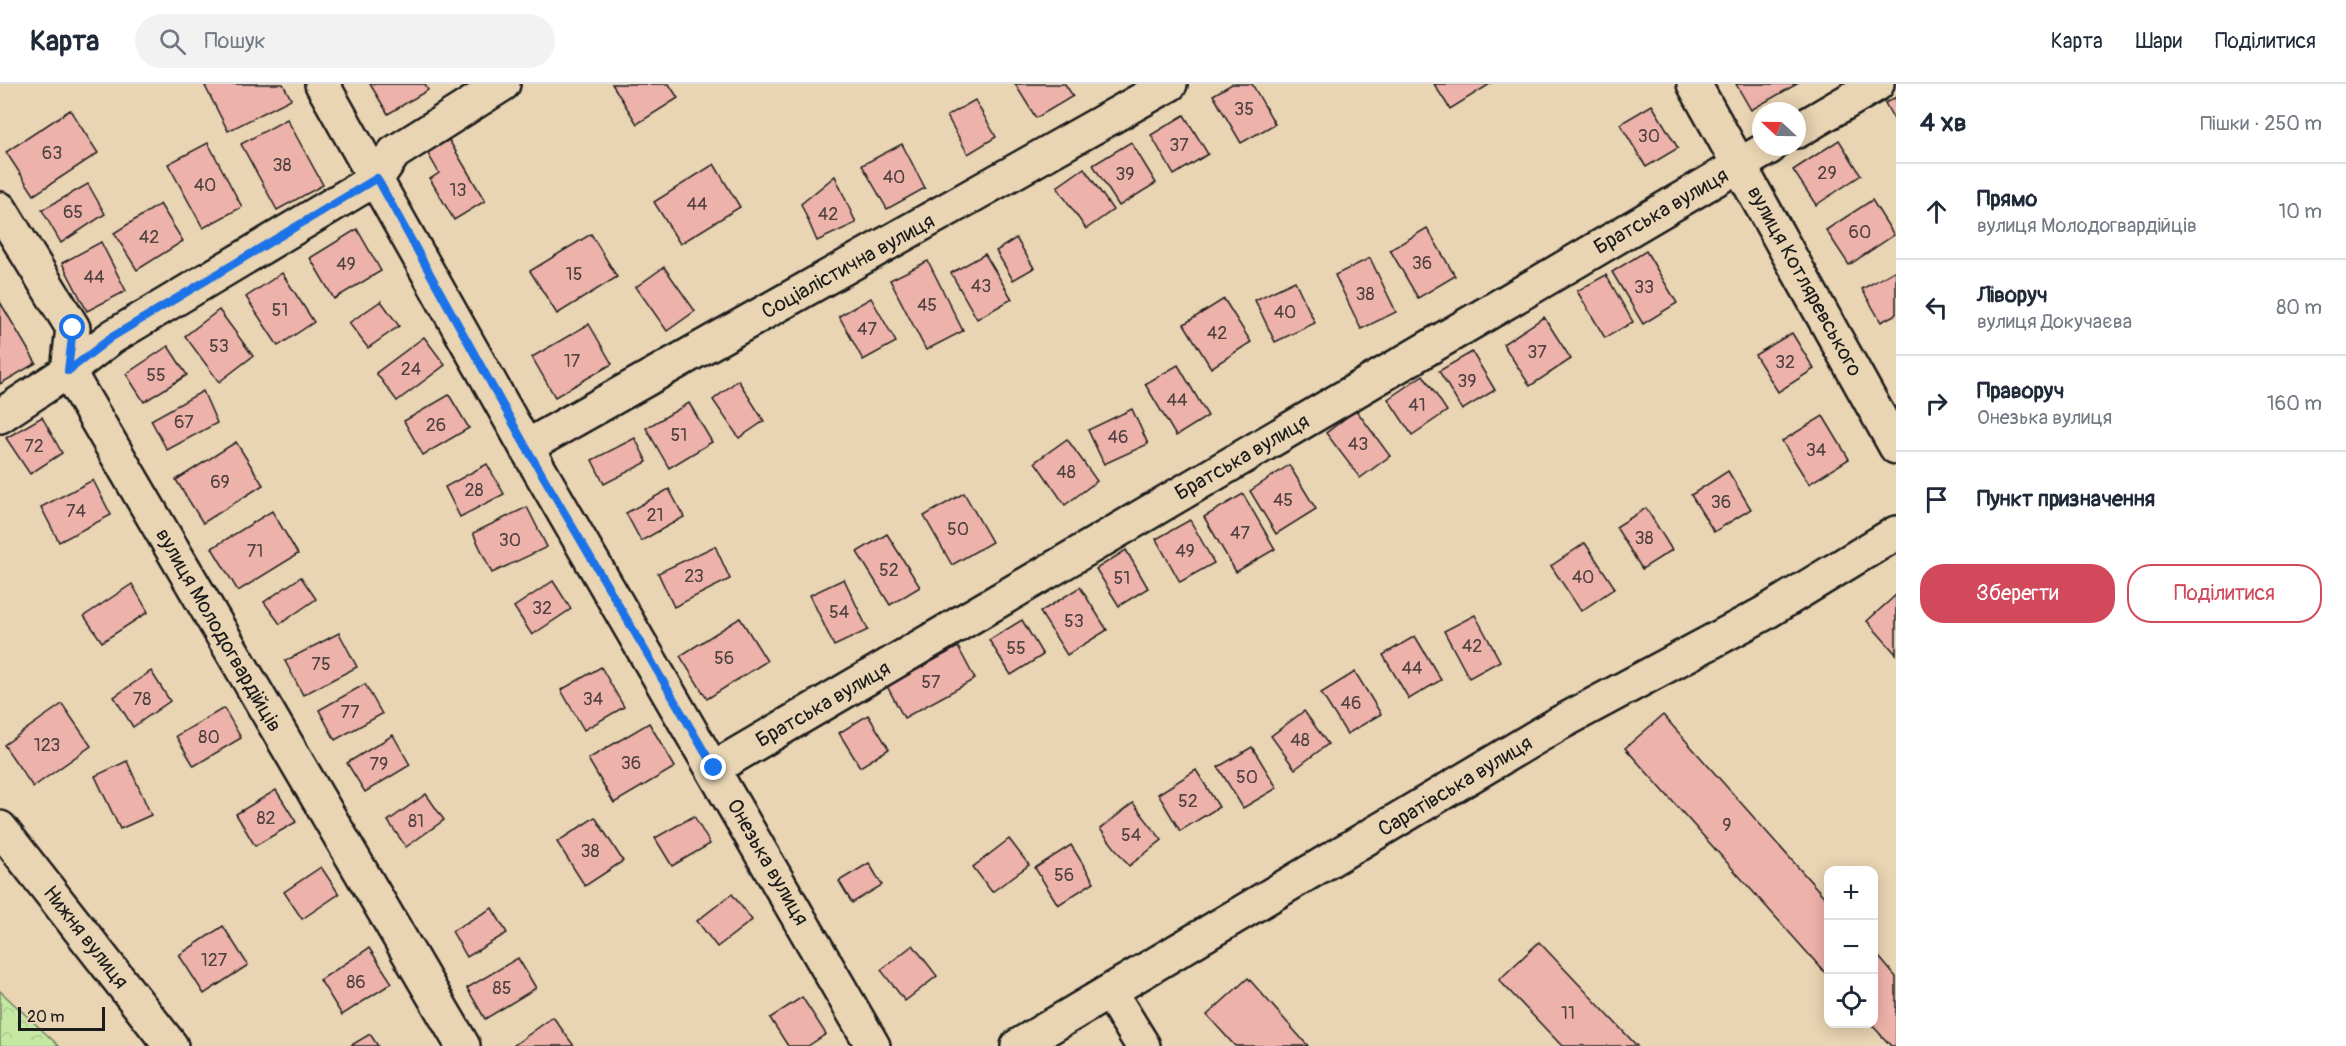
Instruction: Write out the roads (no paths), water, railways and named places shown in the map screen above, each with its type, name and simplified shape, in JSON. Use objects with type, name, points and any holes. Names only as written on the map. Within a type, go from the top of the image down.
[{"type":"street","name":"Онезька вулиця","points":[[322,84],[377,178],[526,447],[873,1046]]},
{"type":"street","points":[[0,416],[68,371],[112,337],[377,178],[394,153],[503,84]]},
{"type":"street","name":"Соціалістична вулиця","points":[[526,447],[1170,84]]},
{"type":"street","name":"вулиця Котляревського","points":[[1694,84],[1896,447]]},
{"type":"street","points":[[1806,126],[1877,84]]},
{"type":"street","name":"Братська вулиця","points":[[714,768],[1754,156]]},
{"type":"street","points":[[0,209],[73,328],[68,371]]},
{"type":"street","name":"вулиця Молодогвардійців","points":[[68,371],[464,1046]]},
{"type":"street","name":"Саратівська вулиця","points":[[1018,1046],[1558,724],[1763,614],[1896,533]]},
{"type":"street","name":"Нижня вулиця","points":[[0,828],[171,1046]]},
{"type":"street","points":[[1110,992],[1143,1046]]}]
